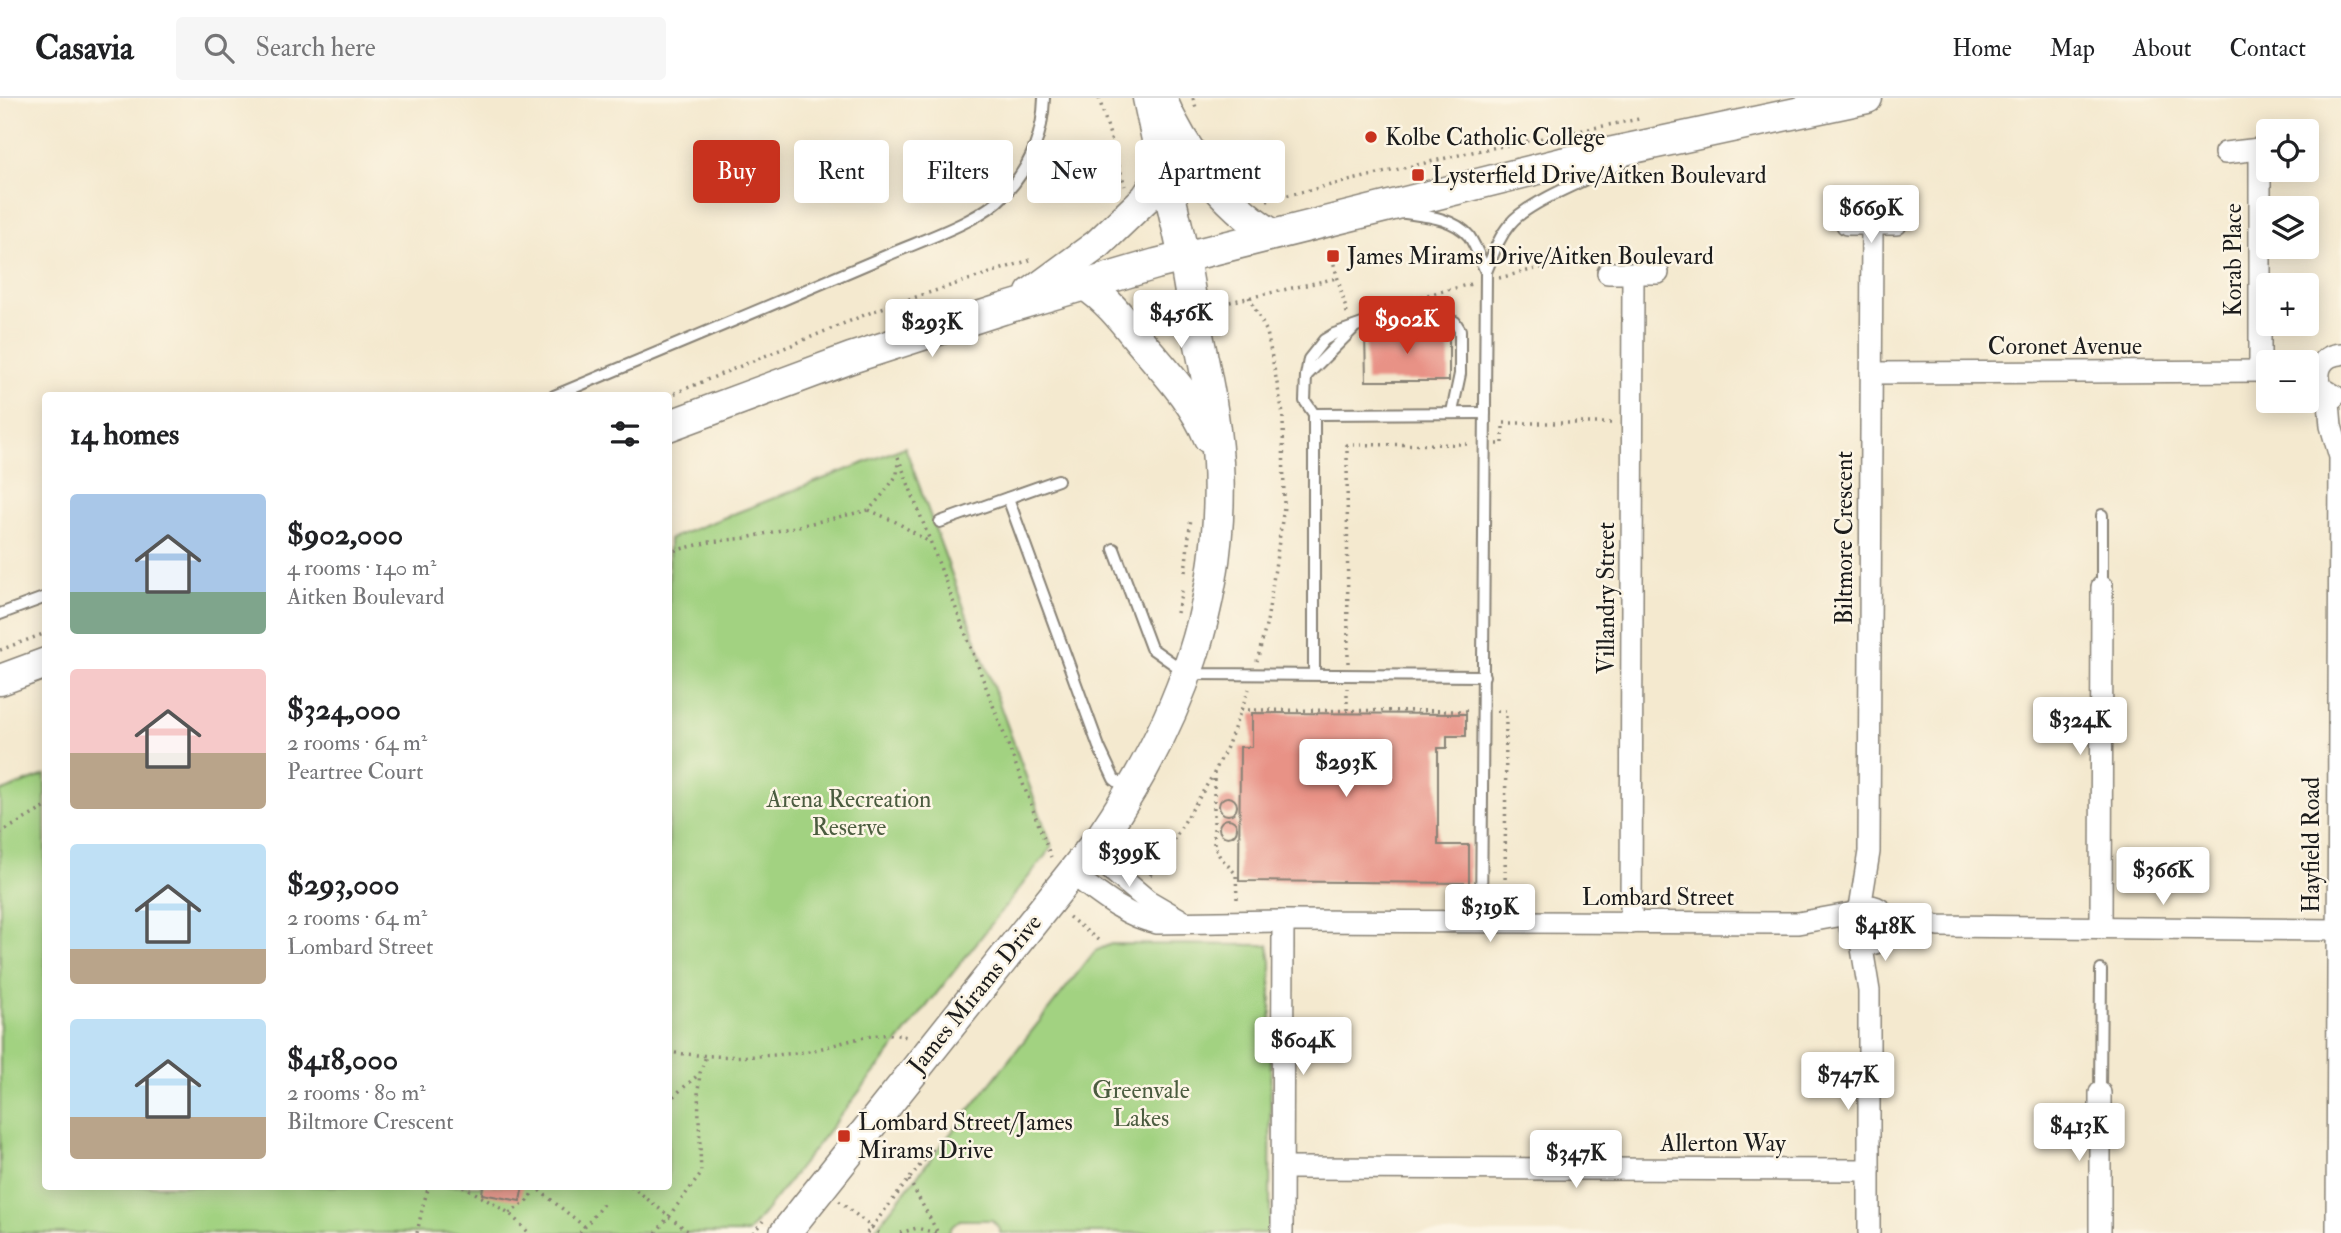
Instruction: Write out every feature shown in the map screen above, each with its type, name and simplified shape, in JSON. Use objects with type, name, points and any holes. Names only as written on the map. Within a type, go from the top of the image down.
[{"type":"street","name":"James Mirams Drive","points":[[1148,98],[1157,140]]},
{"type":"street","points":[[1161,98],[1168,115],[1206,173],[1235,208],[1272,234]]},
{"type":"street","points":[[672,424],[851,358],[1003,309],[1184,257],[1562,163],[1867,98]]},
{"type":"street","name":"Korab Place","points":[[2225,153],[2256,149]]},
{"type":"street","name":"Korab Place","points":[[2264,182],[2265,350]]},
{"type":"street","points":[[1003,309],[1040,289],[1098,244],[1141,203]]},
{"type":"street","name":"James Mirams Drive","points":[[777,1223],[1063,859],[1130,792],[1169,721],[1188,674],[1208,604],[1219,505],[1218,462],[1213,411],[1171,203]]},
{"type":"street","points":[[1847,224],[1896,224]]},
{"type":"street","name":"Biltmore Crescent","points":[[1869,1233],[1872,224]]},
{"type":"street","points":[[1608,273],[1658,273]]},
{"type":"street","name":"Villandry Street","points":[[1631,923],[1633,273]]},
{"type":"street","points":[[1085,285],[1097,292],[1114,310],[1197,413],[1218,462]]},
{"type":"street","name":"Hayfield Road","points":[[2324,360],[2318,374],[2329,402],[2331,426],[2340,455],[2337,1233]]},
{"type":"street","name":"Coronet Avenue","points":[[1871,373],[2256,373]]},
{"type":"street","points":[[2101,928],[2102,587]]},
{"type":"street","points":[[0,680],[42,664]]},
{"type":"street","points":[[1063,859],[1137,892],[1183,921]]},
{"type":"street","name":"Lombard Street","points":[[1063,859],[1140,919],[1157,923],[1798,923],[2337,930]]},
{"type":"street","points":[[1282,1233],[1283,921]]},
{"type":"street","points":[[2100,1093],[2100,1233]]},
{"type":"street","name":"Allerton Way","points":[[1282,1168],[1869,1170]]},
{"type":"lane","points":[[564,392],[981,214],[1005,195],[1024,170],[1037,144],[1044,98]]},
{"type":"lane","points":[[1481,923],[1486,272],[1497,244],[1511,222],[1525,209],[1668,141]]},
{"type":"lane","points":[[1377,209],[1430,216],[1455,225],[1469,236],[1486,272]]},
{"type":"lane","points":[[1314,674],[1314,414],[1305,401],[1306,376],[1357,324],[1427,320],[1455,322],[1460,330],[1460,374],[1452,412]]},
{"type":"lane","points":[[1314,414],[1485,413]]},
{"type":"lane","points":[[940,522],[1058,480]]},
{"type":"lane","points":[[1008,498],[1099,747],[1114,779],[1130,792]]},
{"type":"lane","points":[[2102,515],[2102,587]]},
{"type":"lane","points":[[1115,549],[1152,648],[1188,674],[1484,676]]},
{"type":"lane","points":[[0,614],[42,598]]},
{"type":"lane","points":[[2100,1093],[2101,970]]},
{"type":"path","points":[[1099,98],[1126,192]]},
{"type":"path","points":[[1193,98],[1199,118]]},
{"type":"path","points":[[1285,196],[1472,152],[1650,117]]},
{"type":"path","points":[[1332,257],[1347,315]]},
{"type":"path","points":[[672,394],[878,309],[1036,259]]},
{"type":"path","points":[[1193,310],[1337,278]]},
{"type":"path","points":[[1137,892],[1171,844],[1214,774],[1254,674],[1267,622],[1284,507],[1283,414],[1267,332],[1249,297]]},
{"type":"path","points":[[1347,710],[1347,445],[1503,444],[1503,423],[1611,423],[1611,437]]},
{"type":"path","points":[[869,510],[897,475],[898,457],[930,543],[1063,859]]},
{"type":"path","points":[[1185,574],[1192,504]]},
{"type":"path","points":[[672,551],[869,510],[896,522],[930,543]]},
{"type":"path","points":[[1175,622],[1183,586]]},
{"type":"path","points":[[0,650],[42,634]]},
{"type":"path","points":[[1241,710],[1506,711],[1505,900],[1518,900]]},
{"type":"path","points":[[1214,774],[1214,846],[1236,874],[1237,899]]},
{"type":"path","points":[[0,833],[42,809]]},
{"type":"path","points":[[672,1052],[706,1056],[755,1056],[805,1052],[884,1033],[908,1037],[899,1047]]},
{"type":"path","points":[[656,1233],[701,1174],[698,1091],[706,1056]]},
{"type":"path","points":[[672,1098],[700,1073]]},
{"type":"path","points":[[867,1233],[936,1146]]},
{"type":"path","points":[[909,1180],[937,1233]]},
{"type":"path","points":[[417,1233],[428,1190]]},
{"type":"path","points":[[470,1190],[509,1213],[529,1233]]},
{"type":"path","points":[[509,1213],[528,1201],[534,1190]]},
{"type":"path","points":[[539,1190],[584,1227]]},
{"type":"path","points":[[636,1190],[690,1233]]},
{"type":"path","points":[[830,1193],[879,1233]]},
{"type":"path","points":[[580,1233],[603,1204]]},
{"type":"path","points":[[753,1233],[777,1223]]},
{"type":"path","points":[[900,1233],[917,1228],[937,1233]]},
{"type":"green space","name":"Arena Recreation Reserve","points":[[905,447],[1052,847],[748,1233],[0,1233],[0,792],[42,776],[42,1190],[672,1190],[672,538]]},
{"type":"green space","name":"Greenvale Lakes","points":[[1111,944],[1268,945],[1271,961],[1270,1233],[1000,1233],[992,1220],[960,1220],[950,1228],[949,1233],[872,1233],[1095,951]]},
{"type":"building","points":[[1449,331],[1449,381],[1366,381],[1365,332]]},
{"type":"building","points":[[1252,713],[1466,714],[1466,736],[1447,736],[1447,748],[1438,748],[1438,845],[1469,845],[1469,883],[1239,881],[1240,747],[1252,747]]},
{"type":"building","points":[[1228,797],[1234,800],[1237,806],[1234,812],[1228,815],[1222,812],[1219,806],[1222,800]]},
{"type":"building","points":[[1228,819],[1234,822],[1237,828],[1234,834],[1228,837],[1222,834],[1219,828],[1222,822]]},
{"type":"building","points":[[482,1190],[522,1190],[520,1201],[482,1194]]},
{"type":"place","name":"Kolbe Catholic College","points":[[1371,137]]},
{"type":"place","name":"Lysterfield Drive/Aitken Boulevard","points":[[1418,175]]},
{"type":"place","name":"James Mirams Drive/Aitken Boulevard","points":[[1333,256]]},
{"type":"place","name":"Lombard Street/James Mirams Drive","points":[[844,1136]]}]
